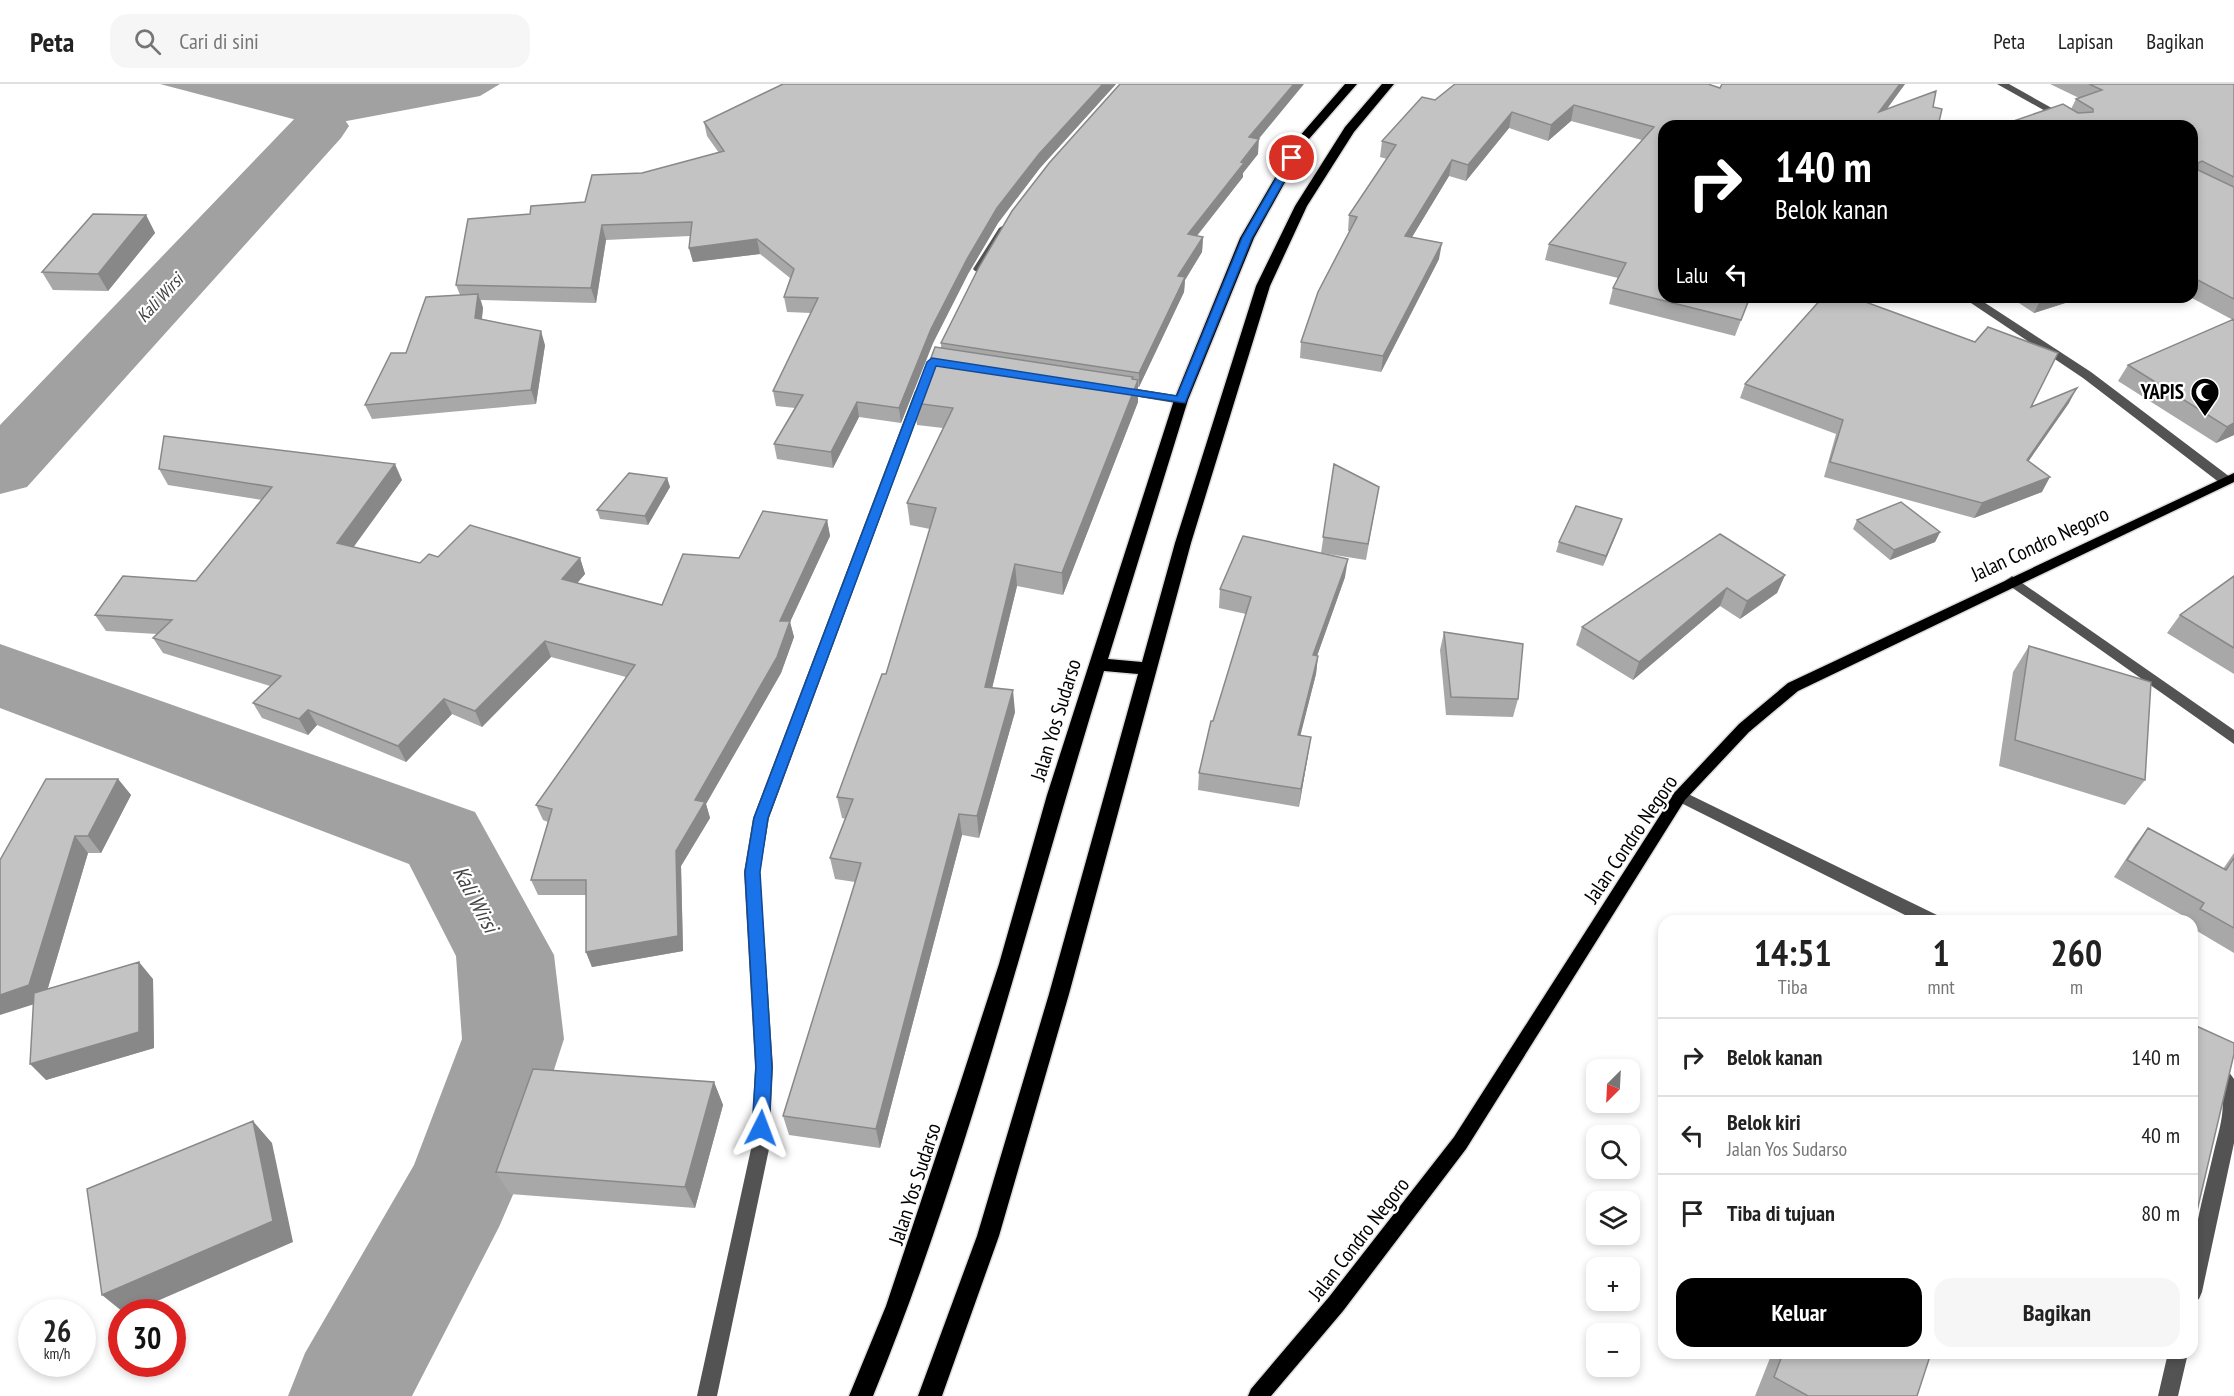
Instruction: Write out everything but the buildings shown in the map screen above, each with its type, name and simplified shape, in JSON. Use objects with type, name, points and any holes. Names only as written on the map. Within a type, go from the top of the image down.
[{"type":"highway","name":"Jalan Yos Sudarso","points":[[861,1396],[898,1306],[969,1090],[1098,664],[1181,400],[1247,238],[1304,138],[1351,84]]},
{"type":"highway","points":[[930,1396],[988,1236],[1062,983],[1183,543],[1263,286],[1301,206],[1343,140],[1388,84]]},
{"type":"highway","points":[[1098,664],[1149,669]]},
{"type":"main road","name":"Jalan Condro Negoro","points":[[1258,1396],[1336,1304],[1460,1143],[1680,796],[1744,728],[1793,687],[2229,478]]},
{"type":"street","points":[[2002,84],[2068,120]]},
{"type":"street","points":[[972,282],[991,247],[1011,219]]},
{"type":"street","points":[[1977,303],[2087,375],[2229,478]]},
{"type":"street","points":[[707,1396],[759,1149],[764,1067],[752,872],[761,818],[928,373]]},
{"type":"street","points":[[1107,388],[1181,400]]},
{"type":"street","points":[[2012,581],[2234,738]]},
{"type":"street","points":[[1680,796],[1921,915]]},
{"type":"street","points":[[2198,1053],[2212,1064],[2224,1079],[2231,1096],[2229,1124],[2198,1265]]},
{"type":"street","points":[[2168,1396],[2177,1359]]},
{"type":"shaded area","points":[[160,84],[500,84],[480,96],[320,126]]},
{"type":"waterway","name":"Kali Wirsi","points":[[0,470],[320,126]]},
{"type":"waterway","name":"Kali Wirsi","points":[[0,675],[442,838],[505,955],[513,1039],[460,1190],[348,1396]]},
{"type":"place","name":"YAPIS","points":[[2205,418]]},
{"type":"route","points":[[761,1128],[764,1067],[752,872],[761,818],[932,362],[1181,400],[1247,238],[1292,158]]}]
